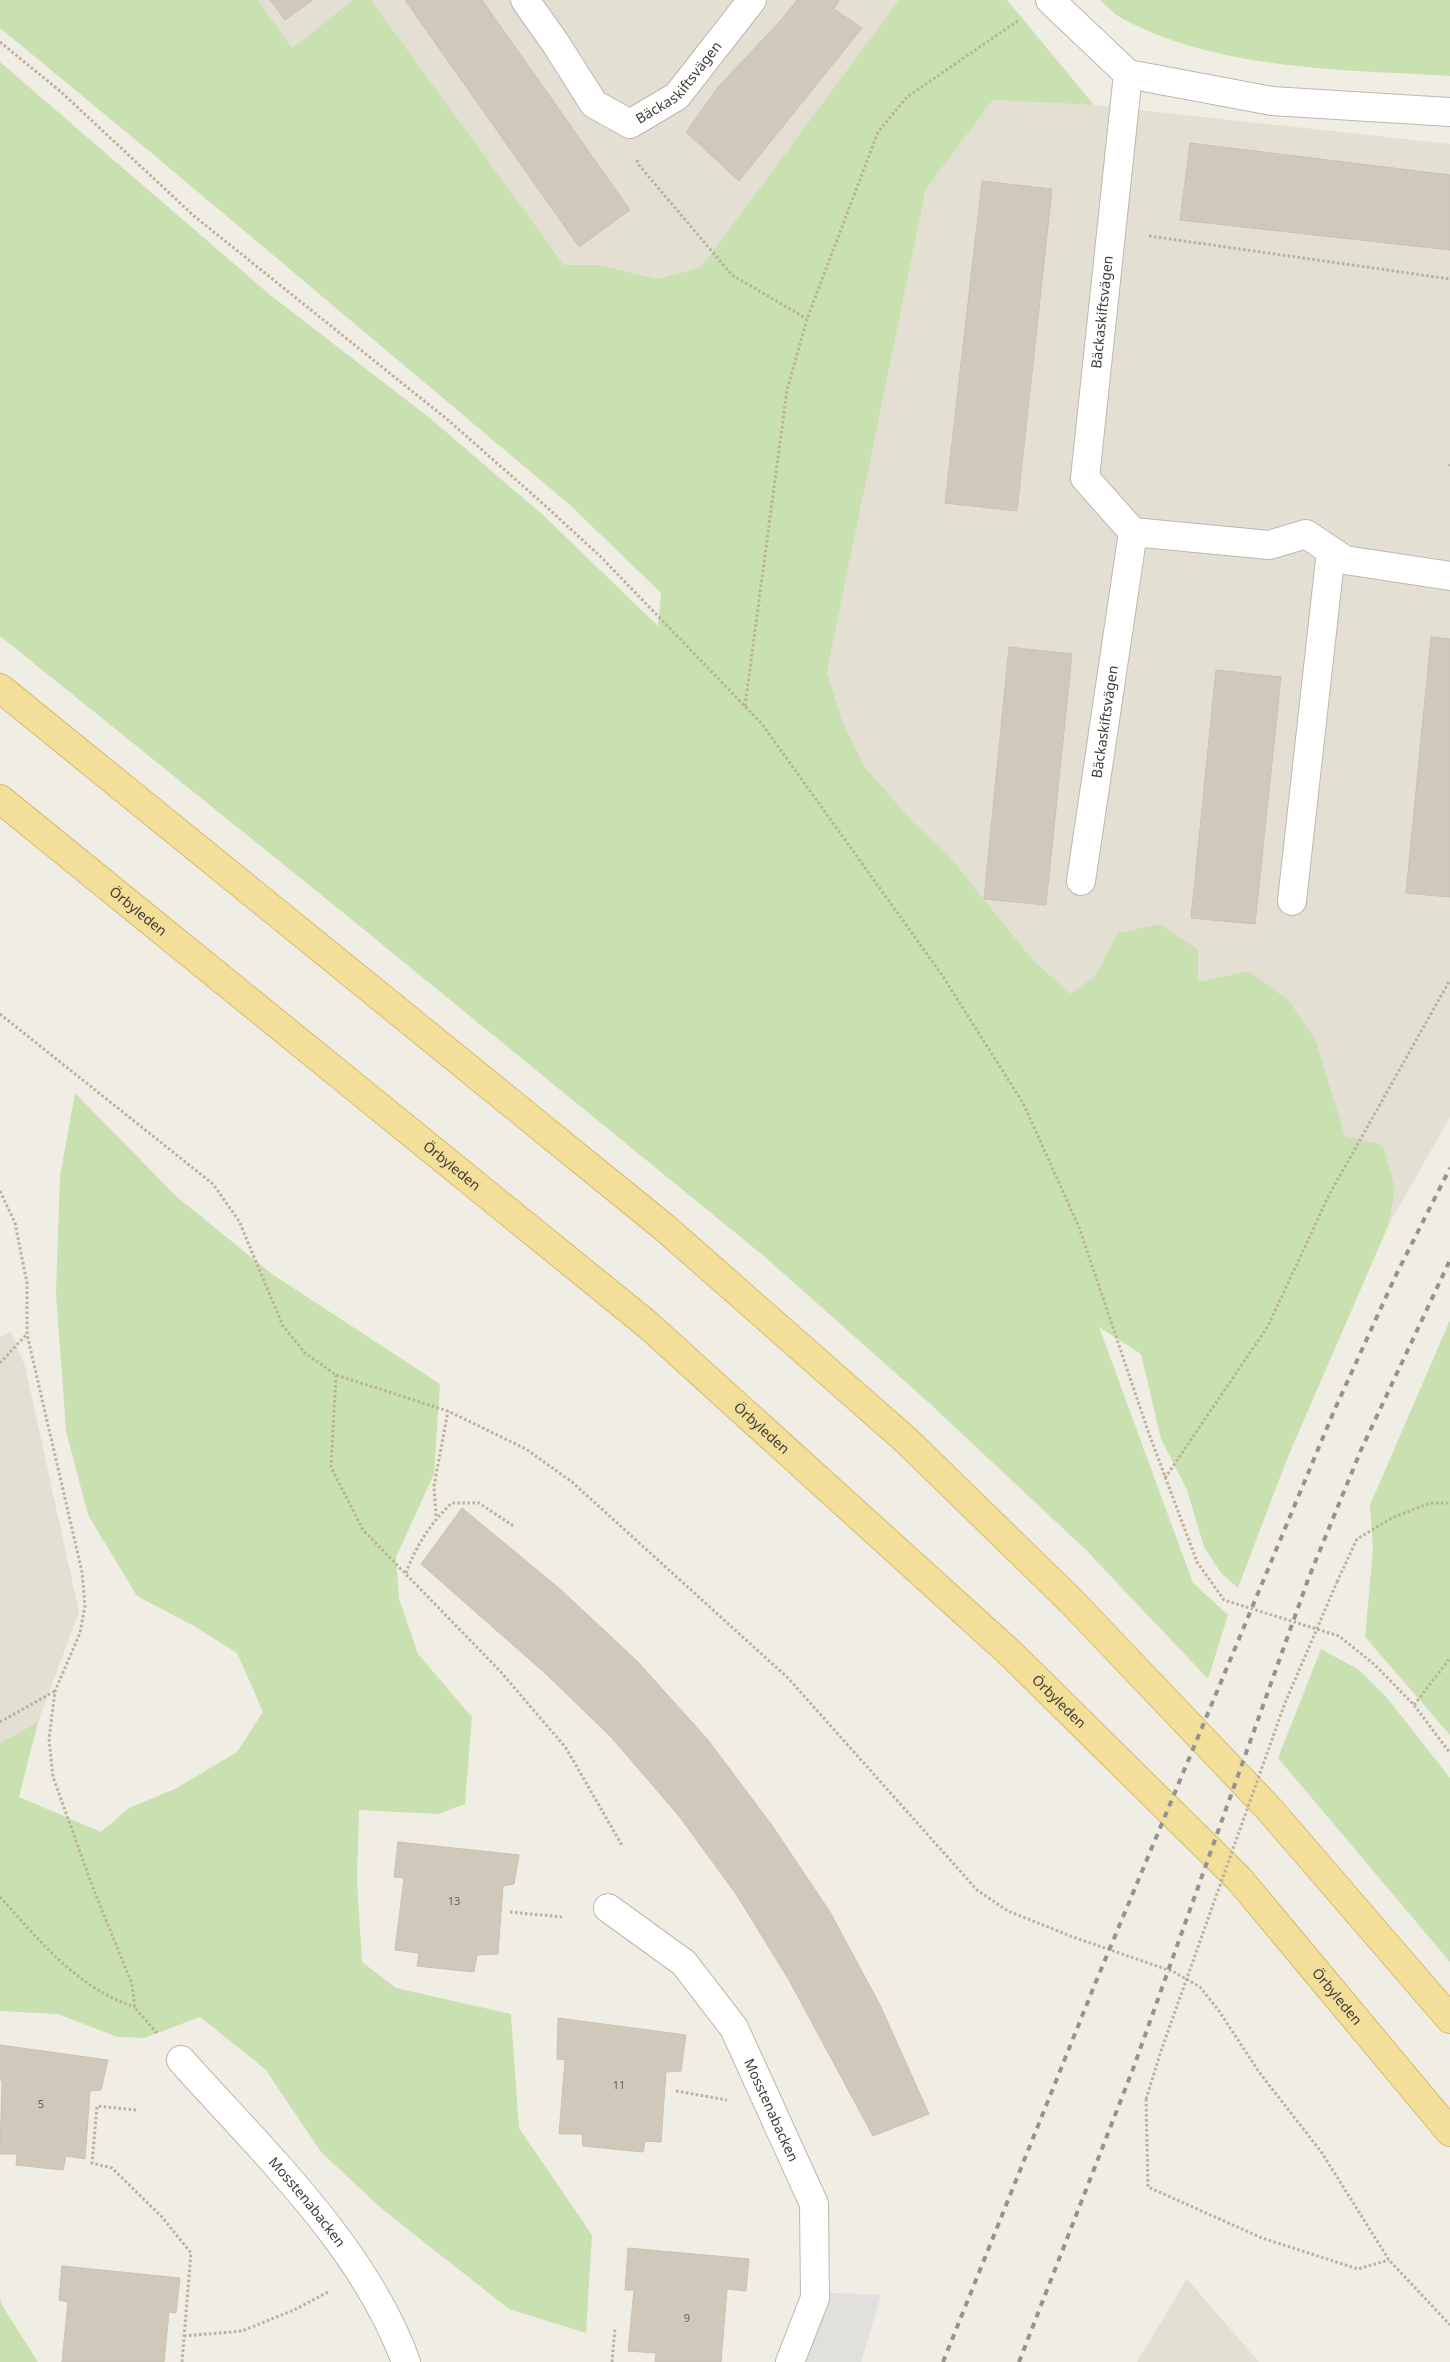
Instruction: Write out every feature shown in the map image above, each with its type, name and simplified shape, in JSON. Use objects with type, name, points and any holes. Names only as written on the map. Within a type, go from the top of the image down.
[{"type":"main road","points":[[0,688],[665,1228],[907,1441],[1071,1601],[1270,1810],[1450,2019]]},
{"type":"main road","name":"Örbyleden","points":[[0,799],[648,1325],[1011,1654],[1240,1880],[1450,2132]]},
{"type":"street","name":"Bäckaskiftsvägen","points":[[525,0],[556,44],[594,104],[630,124],[677,96],[752,0]]},
{"type":"street","points":[[1050,0],[1128,74],[1272,101],[1450,112]]},
{"type":"street","name":"Bäckaskiftsvägen","points":[[1081,881],[1133,532],[1084,478],[1128,74]]},
{"type":"street","points":[[1133,532],[1269,545],[1306,534],[1345,560],[1450,576]]},
{"type":"street","points":[[1292,901],[1332,551]]},
{"type":"street","name":"Mosstenabacken","points":[[608,1908],[684,1963],[734,2028],[814,2204],[815,2298],[790,2362]]},
{"type":"street","name":"Mosstenabacken","points":[[181,2060],[346,2248],[396,2333],[406,2362]]},
{"type":"path","points":[[745,707],[787,390],[807,319],[878,132],[907,96],[1025,16]]},
{"type":"path","points":[[0,42],[60,91],[194,216],[448,420],[533,494],[600,556],[762,724],[942,975],[1023,1103],[1079,1227],[1165,1478],[1197,1562],[1224,1600],[1340,1636],[1375,1665],[1414,1705],[1450,1754]]},
{"type":"path","points":[[630,124],[638,164],[732,275],[807,319]]},
{"type":"path","points":[[1111,230],[1450,279]]},
{"type":"path","points":[[1165,1478],[1268,1326],[1329,1195],[1450,980]]},
{"type":"path","points":[[0,1014],[213,1184],[239,1221],[283,1326],[305,1353],[336,1375],[448,1411],[526,1449],[579,1488],[788,1678],[976,1890],[1008,1911],[1073,1937],[1174,1972],[1200,1987],[1219,2011],[1258,2072],[1322,2153],[1389,2260],[1450,2325]]},
{"type":"path","points":[[0,1191],[14,1223],[27,1283],[27,1334],[82,1572],[85,1606],[80,1633],[55,1691],[49,1739],[53,1777],[93,1888],[132,1984],[135,2008]]},
{"type":"path","points":[[0,1363],[27,1334]]},
{"type":"path","points":[[336,1375],[331,1467],[363,1530],[500,1671],[566,1748],[623,1847]]},
{"type":"path","points":[[436,1517],[434,1486],[448,1411]]},
{"type":"path","points":[[406,1573],[412,1556],[436,1517],[452,1503],[479,1503],[515,1527]]},
{"type":"path","points":[[1389,2260],[1358,2269],[1262,2238],[1148,2187],[1146,2099],[1165,2038],[1285,1702],[1357,1540],[1392,1518],[1430,1503],[1450,1503]]},
{"type":"path","points":[[1414,1705],[1450,1658]]},
{"type":"path","points":[[0,1722],[55,1691]]},
{"type":"path","points":[[0,1897],[57,1960],[112,2000],[135,2008],[181,2060]]},
{"type":"path","points":[[510,1912],[562,1918]]},
{"type":"path","points":[[136,2110],[97,2106],[92,2163],[112,2168],[162,2217],[191,2252],[182,2362]]},
{"type":"path","points":[[184,2336],[242,2331],[294,2310],[337,2287]]},
{"type":"path","points":[[612,2362],[615,2328]]},
{"type":"shaded area","points":[[258,0],[353,0],[292,48]]},
{"type":"shaded area","points":[[371,0],[899,0],[701,267],[657,279],[599,265],[564,265]]},
{"type":"shaded area","points":[[993,100],[1094,105],[1450,144],[1450,1117],[1389,1224],[1395,1188],[1345,1136],[1335,1108],[1249,971],[1198,982],[1118,933],[1094,977],[1070,995],[1032,959],[950,857],[914,823],[864,766],[842,720],[827,672],[926,189]]},
{"type":"shaded area","points":[[11,1332],[25,1366],[79,1612],[38,1722],[0,1743],[0,1337]]},
{"type":"shaded area","points":[[1187,2279],[1259,2362],[1137,2362]]},
{"type":"shaded area","points":[[813,2292],[881,2295],[861,2362],[794,2362]]},
{"type":"green space","points":[[0,0],[258,0],[292,48],[353,0],[371,0],[564,265],[599,265],[657,279],[701,267],[899,0],[1007,0],[1094,105],[993,100],[926,189],[827,672],[842,720],[864,766],[914,823],[950,857],[1032,959],[1070,994],[1094,977],[1118,933],[1160,924],[1198,950],[1198,982],[1249,971],[1289,1001],[1315,1039],[1345,1136],[1383,1145],[1395,1188],[1389,1224],[1287,1459],[1238,1588],[1221,1573],[1204,1547],[1187,1490],[1161,1439],[1141,1354],[1099,1327],[1193,1583],[1228,1615],[1208,1679],[1085,1549],[927,1401],[765,1257],[335,906],[0,636],[0,62],[269,294],[431,419],[543,515],[658,626],[661,593],[569,504],[0,28]]},
{"type":"green space","points":[[1100,0],[1450,0],[1450,76],[1325,69],[1241,58],[1201,49],[1161,36],[1120,17]]},
{"type":"green space","points":[[75,1093],[177,1197],[272,1274],[440,1384],[434,1474],[396,1557],[399,1599],[418,1654],[472,1717],[465,1804],[438,1814],[359,1810],[357,1882],[362,1962],[396,1988],[511,2014],[519,2128],[592,2235],[586,2333],[509,2309],[382,2209],[321,2152],[265,2069],[200,2017],[144,2038],[117,2037],[58,2014],[0,2011],[0,1743],[38,1722],[19,1797],[101,1832],[129,1808],[175,1789],[237,1752],[263,1712],[237,1653],[194,1626],[137,1596],[88,1515],[66,1431],[56,1293],[60,1176]]},
{"type":"green space","points":[[1450,1320],[1450,1735],[1365,1637],[1373,1551],[1370,1505]]},
{"type":"green space","points":[[1321,1649],[1359,1670],[1388,1699],[1450,1778],[1450,1962],[1278,1758]]},
{"type":"green space","points":[[0,2299],[3,2307],[38,2362],[0,2362]]},
{"type":"building","points":[[270,0],[313,0],[285,20]]},
{"type":"building","points":[[405,0],[482,0],[630,210],[579,247]]},
{"type":"building","points":[[797,0],[839,0],[834,9],[862,28],[739,181],[686,132],[719,86],[783,18]]},
{"type":"building","points":[[1190,143],[1450,175],[1450,250],[1180,220]]},
{"type":"building","points":[[982,181],[1052,189],[1017,511],[945,503]]},
{"type":"building","points":[[1431,637],[1450,639],[1450,897],[1406,893]]},
{"type":"building","points":[[1009,647],[1072,654],[1046,905],[984,899]]},
{"type":"building","points":[[1216,670],[1281,677],[1255,924],[1191,918]]},
{"type":"building","points":[[462,1508],[560,1589],[637,1661],[708,1740],[771,1824],[830,1912],[880,2005],[929,2114],[873,2136],[789,1980],[736,1894],[679,1816],[611,1737],[546,1674],[421,1564]]},
{"type":"building","points":[[398,1842],[519,1855],[514,1884],[503,1886],[498,1954],[477,1955],[474,1972],[417,1966],[419,1953],[395,1950],[404,1878],[394,1877]]},
{"type":"building","points":[[558,2018],[686,2035],[681,2071],[666,2072],[661,2142],[645,2141],[643,2152],[583,2146],[582,2134],[559,2134],[565,2060],[557,2059]]},
{"type":"building","points":[[0,2045],[108,2060],[101,2090],[90,2091],[85,2159],[66,2156],[63,2170],[16,2165],[17,2154],[0,2154],[2,2081],[0,2080]]},
{"type":"building","points":[[628,2248],[749,2259],[746,2291],[727,2289],[721,2362],[655,2362],[656,2353],[628,2351],[634,2290],[625,2290]]},
{"type":"building","points":[[62,2266],[180,2278],[176,2313],[169,2312],[164,2362],[62,2362],[68,2302],[59,2300]]},
{"type":"railway","points":[[943,2362],[1095,1984],[1334,1411],[1396,1275],[1450,1168]]},
{"type":"railway","points":[[1019,2362],[1133,2069],[1309,1577],[1361,1450],[1450,1260]]}]
